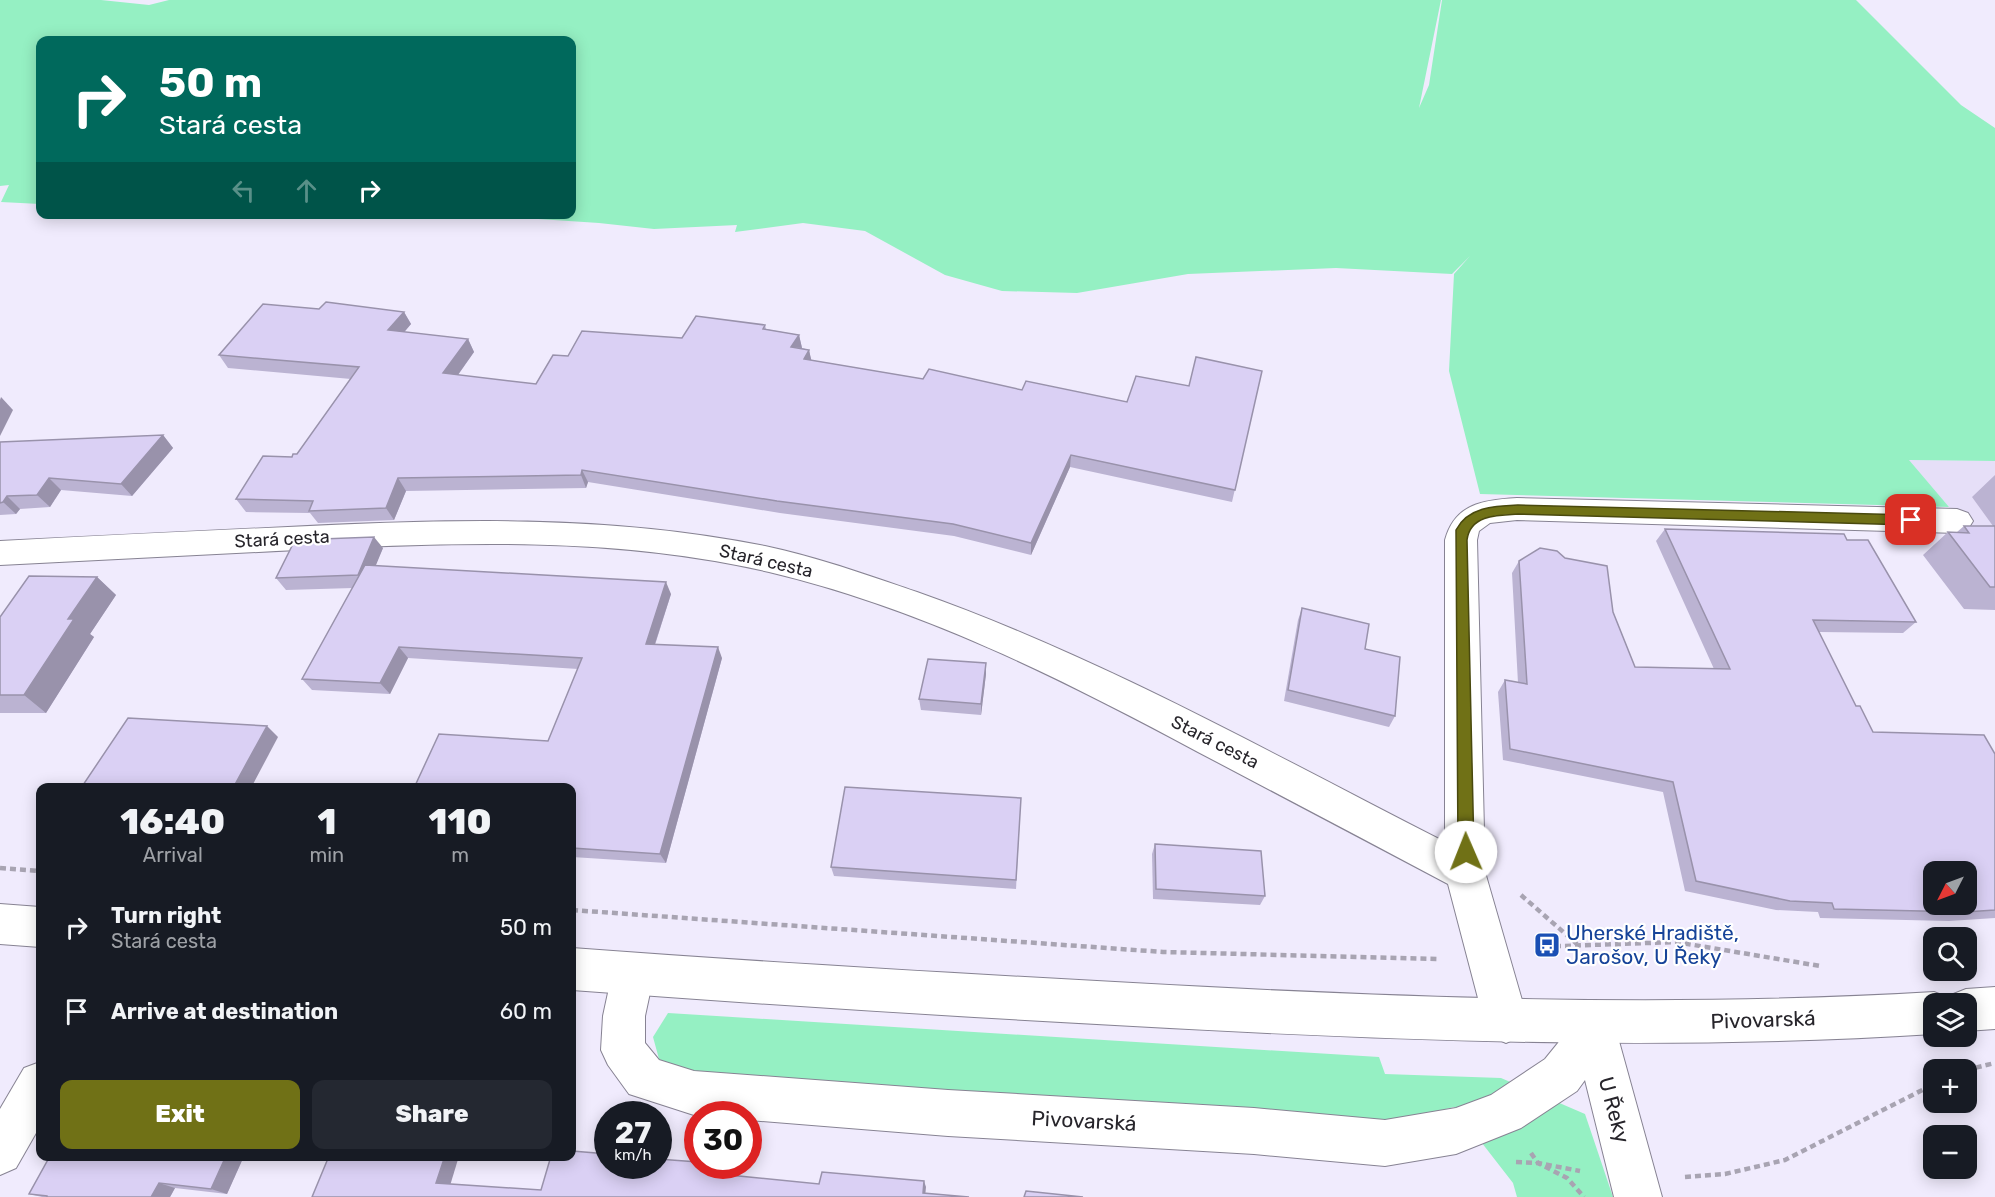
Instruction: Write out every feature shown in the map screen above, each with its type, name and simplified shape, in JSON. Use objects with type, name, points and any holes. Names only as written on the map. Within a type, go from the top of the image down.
[{"type":"street","points":[[1506,1021],[1466,862],[1461,540],[1462,530],[1468,521],[1490,511],[1518,509],[1957,521]]},
{"type":"street","name":"Stará cesta","points":[[0,553],[398,533],[557,532],[698,546],[767,559],[834,576],[963,622],[1110,688],[1466,862]]},
{"type":"street","points":[[0,924],[36,927]]},
{"type":"street","name":"Pivovarská","points":[[576,969],[1387,1019],[1592,1023],[1760,1020],[1923,1013]]},
{"type":"street","name":"Pivovarská","points":[[633,974],[624,1016],[623,1050],[645,1078],[694,1093],[948,1113],[1254,1131],[1385,1143],[1456,1131],[1505,1112],[1561,1075],[1574,1059],[1592,1023]]},
{"type":"street","points":[[1977,1009],[1995,1008]]},
{"type":"street","name":"U Řeky","points":[[1592,1023],[1638,1197]]},
{"type":"street","points":[[0,1152],[36,1091]]},
{"type":"path","points":[[1466,862],[1493,871],[1577,944]]},
{"type":"path","points":[[0,868],[36,871]]},
{"type":"path","points":[[576,910],[1163,952],[1448,959],[1548,945],[1676,942],[1823,967]]},
{"type":"path","points":[[1977,1067],[1995,1063]]},
{"type":"shaded area","points":[[1908,460],[1995,461],[1995,550],[1991,550],[1949,507]]},
{"type":"green space","points":[[0,0],[101,0],[149,5],[169,0],[1441,0],[1419,108],[1429,85],[1442,0],[1856,0],[1961,105],[1995,128],[1995,461],[1909,460],[1949,507],[1480,494],[1449,371],[1454,274],[1470,256],[1452,274],[1336,268],[1188,274],[1077,293],[1002,291],[945,275],[865,231],[803,223],[735,232],[737,225],[654,229],[538,219],[576,219],[576,36],[36,36],[36,204],[1,202],[9,185],[0,186]]},
{"type":"green space","points":[[668,1013],[1379,1057],[1385,1074],[1501,1078],[1585,1114],[1613,1197],[1517,1197],[1513,1183],[1454,1107],[1386,1124],[681,1071],[659,1059],[653,1037]]},
{"type":"building","points":[[326,302],[404,312],[388,330],[468,339],[443,373],[536,384],[553,355],[568,356],[582,331],[682,338],[696,316],[765,325],[763,329],[799,335],[791,347],[809,350],[804,359],[923,379],[929,369],[1022,390],[1026,381],[1127,402],[1136,376],[1189,386],[1196,357],[1262,371],[1235,490],[1071,455],[1031,543],[953,524],[777,501],[582,470],[581,475],[398,478],[386,508],[309,511],[313,501],[236,499],[263,456],[292,457],[293,454],[297,454],[359,367],[219,355],[263,304],[319,309]]},
{"type":"building","points":[[163,435],[121,484],[49,478],[37,495],[7,496],[0,503],[0,442]]},
{"type":"building","points":[[1964,526],[1995,526],[1995,587],[1990,587],[1948,532],[1969,533]]},
{"type":"building","points":[[1665,529],[1844,534],[1847,540],[1868,540],[1916,622],[1813,620],[1856,706],[1860,706],[1873,732],[1984,735],[1995,754],[1995,910],[1977,911],[1977,861],[1923,861],[1923,911],[1834,909],[1832,903],[1790,901],[1696,881],[1673,782],[1510,749],[1505,680],[1527,684],[1519,561],[1540,548],[1557,551],[1565,558],[1607,566],[1613,612],[1635,667],[1730,669]]},
{"type":"building","points":[[374,537],[358,575],[276,578],[295,540]]},
{"type":"building","points":[[365,565],[666,582],[646,644],[718,647],[660,854],[576,848],[576,783],[416,783],[439,734],[548,741],[582,658],[399,647],[380,683],[302,679]]},
{"type":"building","points":[[29,576],[97,577],[68,619],[74,619],[24,695],[0,695],[0,617]]},
{"type":"building","points":[[1302,608],[1369,624],[1365,649],[1400,657],[1395,716],[1288,690]]},
{"type":"building","points":[[928,659],[986,663],[981,704],[919,699]]},
{"type":"building","points":[[128,718],[267,726],[236,783],[84,783]]},
{"type":"building","points":[[845,787],[1021,798],[1016,880],[831,867]]},
{"type":"building","points":[[1155,844],[1261,851],[1265,896],[1156,889]]},
{"type":"building","points":[[576,1151],[594,1153],[594,1179],[672,1179],[672,1160],[684,1161],[684,1179],[762,1178],[819,1184],[822,1172],[924,1181],[923,1193],[969,1197],[312,1197],[327,1161],[443,1161],[436,1183],[541,1190],[550,1161],[576,1161]]},
{"type":"building","points":[[47,1161],[224,1161],[211,1189],[159,1183],[151,1197],[47,1197],[29,1194]]},
{"type":"building","points":[[1026,1191],[1083,1197],[1024,1197]]},
{"type":"place","name":"Uherské Hradiště, Jarošov, U Řeky","points":[[1547,945]]},
{"type":"route","points":[[1466,852],[1461,540],[1462,530],[1468,521],[1490,511],[1518,509],[1911,520]]}]
